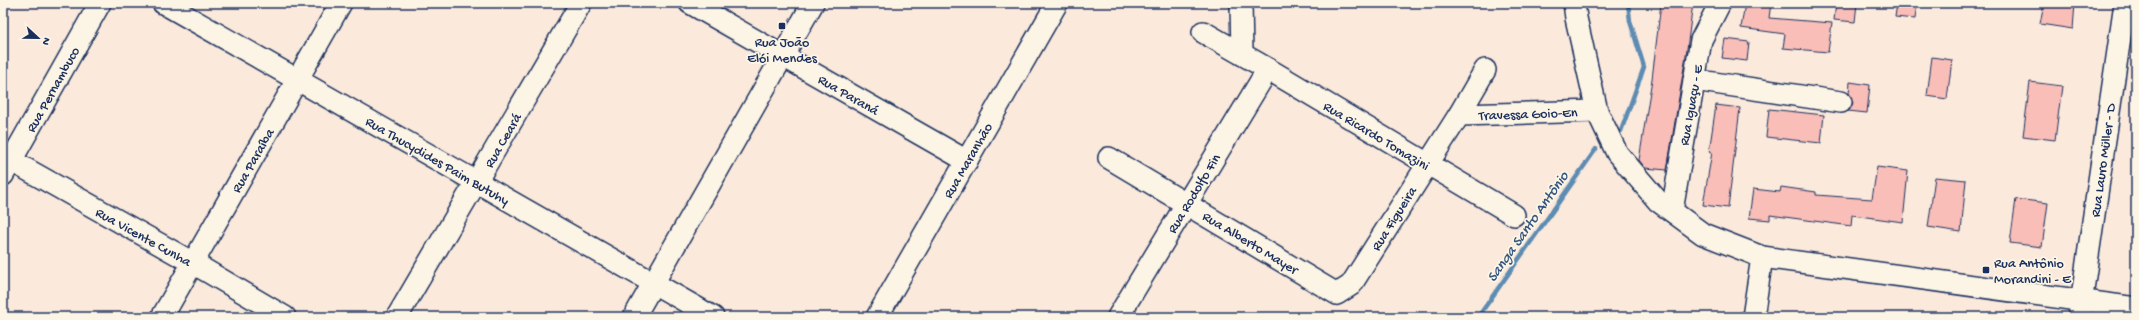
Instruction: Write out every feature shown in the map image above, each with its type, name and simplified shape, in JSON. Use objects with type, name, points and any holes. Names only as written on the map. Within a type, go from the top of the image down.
[{"type":"street","name":"Rua Pernambuco","points":[[6,164],[100,3]]},
{"type":"street","name":"Rua Thucydides Paim Butuhy","points":[[163,3],[713,317]]},
{"type":"street","name":"Rua Paraíba","points":[[162,317],[341,3]]},
{"type":"street","name":"Rua Ceará","points":[[397,317],[581,3]]},
{"type":"street","name":"Rua Paraná","points":[[690,3],[967,161]]},
{"type":"street","points":[[634,317],[813,3]]},
{"type":"street","name":"Rua Maranhão","points":[[877,317],[1057,3]]},
{"type":"street","points":[[1241,3],[1242,54]]},
{"type":"street","points":[[1574,3],[1597,111],[1617,153],[1658,200],[1703,234],[1762,257],[2080,309],[2136,308]]},
{"type":"street","points":[[1701,40],[1704,3]]},
{"type":"street","name":"Rua Iguaçu - E","points":[[1672,211],[1701,40],[1720,3]]},
{"type":"street","name":"Rua Lauro Müller - D","points":[[2080,309],[2125,3]]},
{"type":"street","name":"Rua Ricardo Tomazini","points":[[1203,32],[1268,68],[1426,165],[1514,215]]},
{"type":"street","name":"Rua Rodolfo Fin","points":[[1118,317],[1268,68]]},
{"type":"street","name":"Rua Figueira","points":[[1351,285],[1459,115],[1485,70]]},
{"type":"street","points":[[1694,80],[1841,102]]},
{"type":"street","name":"Travessa Goio-En","points":[[1459,115],[1597,111]]},
{"type":"street","name":"Rua Alberto Mayer","points":[[1109,158],[1337,294],[1351,285]]},
{"type":"street","name":"Rua Vicente Cunha","points":[[6,164],[193,263],[285,317]]},
{"type":"street","points":[[1753,317],[1762,257]]},
{"type":"building","points":[[1661,3],[1693,3],[1667,170],[1645,168],[1639,160],[1652,79]]},
{"type":"building","points":[[1745,3],[1771,3],[1769,18],[1832,23],[1828,52],[1783,48],[1785,34],[1741,28]]},
{"type":"building","points":[[1836,3],[1857,3],[1855,22],[1834,20]]},
{"type":"building","points":[[1897,3],[1917,3],[1915,19],[1895,17]]},
{"type":"building","points":[[2044,3],[2075,3],[2073,29],[2040,24]]},
{"type":"building","points":[[1725,39],[1749,42],[1747,61],[1722,58]]},
{"type":"building","points":[[1932,57],[1952,60],[1947,99],[1927,96]]},
{"type":"building","points":[[1850,82],[1870,85],[1867,113],[1848,111],[1853,103],[1849,93]]},
{"type":"building","points":[[2030,82],[2062,86],[2055,140],[2023,136]]},
{"type":"building","points":[[1716,105],[1740,108],[1728,208],[1703,205],[1712,152],[1709,152]]},
{"type":"building","points":[[1769,109],[1824,115],[1821,143],[1766,137]]},
{"type":"building","points":[[1877,167],[1908,171],[1903,222],[1852,215],[1851,226],[1770,215],[1770,220],[1749,218],[1753,189],[1780,192],[1781,187],[1816,192],[1816,195],[1872,199]]},
{"type":"building","points":[[1935,177],[1966,180],[1961,232],[1928,227]]},
{"type":"building","points":[[2016,199],[2048,203],[2042,247],[2010,243]]},
{"type":"waterway","name":"Sanga Santo Antônio","points":[[1621,131],[1644,67],[1630,21],[1628,3]]},
{"type":"waterway","name":"Sanga Santo Antônio","points":[[1478,317],[1596,149]]},
{"type":"place","name":"Rua João Elói Mendes","points":[[782,26]]},
{"type":"place","name":"Rua Antônio Morandini - E","points":[[1986,270]]}]
